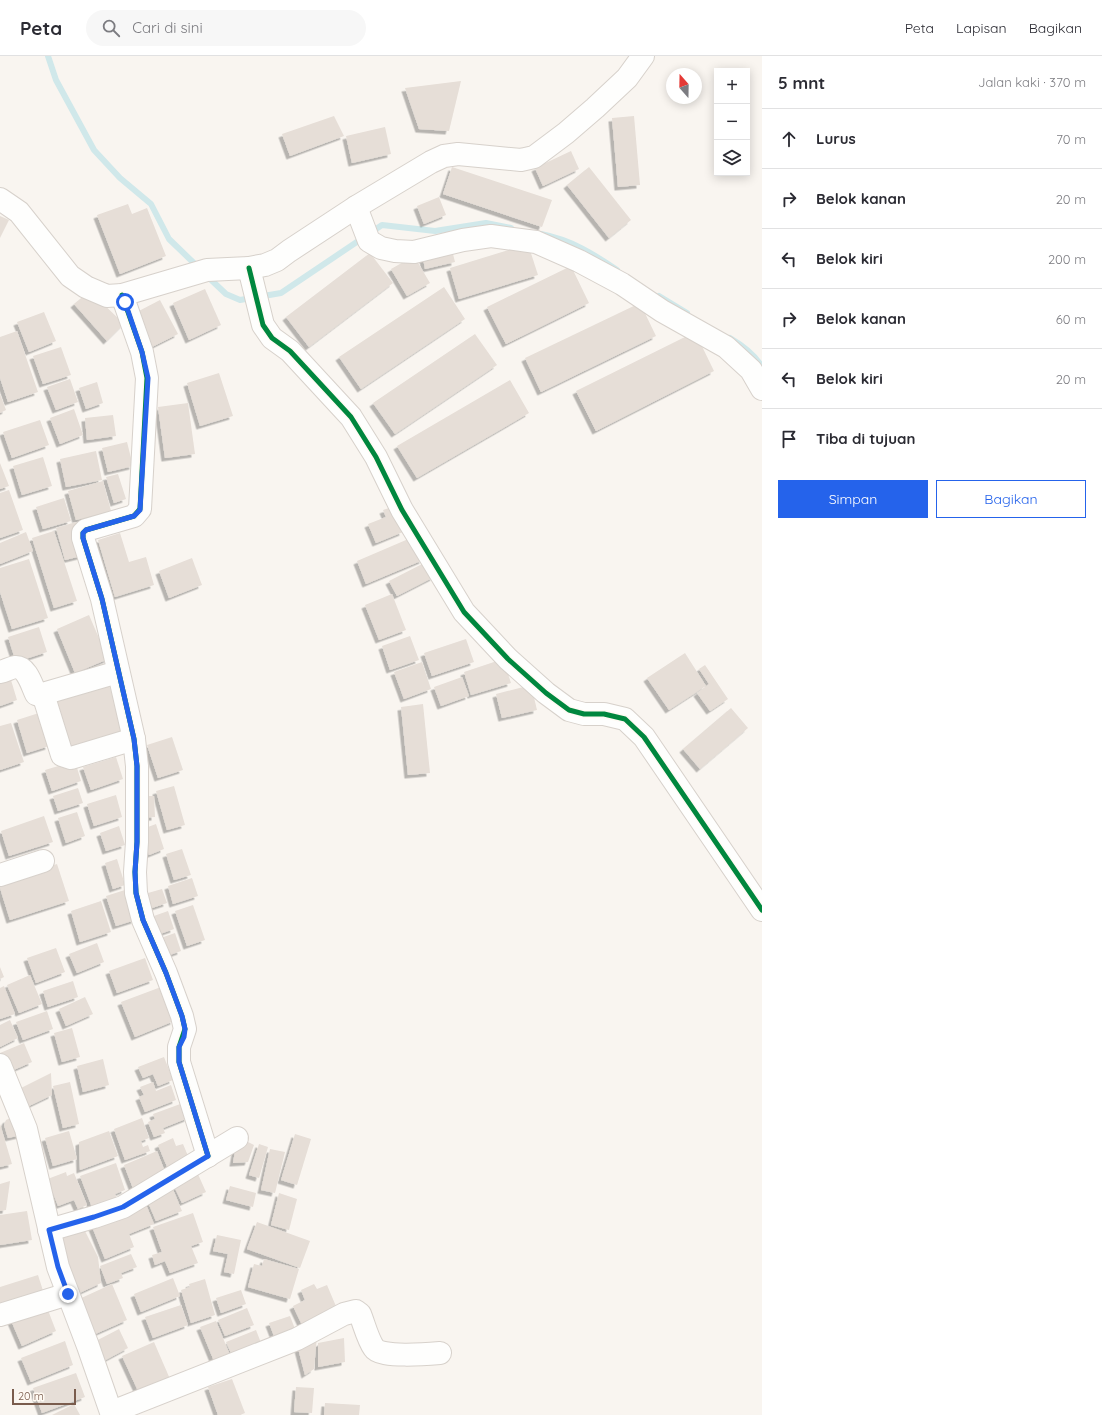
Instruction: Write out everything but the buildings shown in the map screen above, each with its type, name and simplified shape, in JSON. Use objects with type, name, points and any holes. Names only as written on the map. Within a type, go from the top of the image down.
[{"type":"street","points":[[0,199],[19,212],[70,276],[107,296],[122,295],[207,270],[251,276],[265,265],[277,260],[289,251],[362,223],[431,162],[444,156],[458,154],[521,160],[534,157],[566,133],[628,78],[643,56]]},
{"type":"street","points":[[362,223],[381,248],[395,251],[414,252],[463,240],[491,236],[536,242],[579,261],[622,284],[662,311],[726,347],[751,370],[762,389]]},
{"type":"street","points":[[251,276],[263,325],[272,338],[290,350],[351,417],[376,457],[402,510],[464,612],[508,659],[546,693],[569,710],[584,714],[604,714],[625,719],[644,737],[762,910]]},
{"type":"street","points":[[122,295],[142,352],[148,378],[140,510],[134,516],[86,530],[83,533],[83,538],[102,599],[134,739],[137,766],[136,893],[143,920],[166,973],[182,1016],[185,1029],[184,1037],[179,1047],[179,1062],[208,1156]]},
{"type":"street","points":[[0,672],[16,667],[20,668],[24,671],[36,694],[39,695],[118,672]]},
{"type":"street","points":[[43,694],[62,755],[64,757],[71,758],[134,739]]},
{"type":"street","points":[[0,874],[43,861]]},
{"type":"street","points":[[0,1065],[26,1129],[58,1267],[112,1413],[297,1339],[344,1314],[356,1311],[360,1314],[373,1348],[377,1352],[395,1354],[440,1353]]},
{"type":"street","points":[[49,1230],[123,1207],[237,1138]]},
{"type":"street","points":[[0,1314],[68,1294]]},
{"type":"waterway","points":[[48,56],[56,80],[94,150],[120,178],[151,204],[169,239],[199,268]]},
{"type":"waterway","points":[[207,276],[226,294],[240,300],[281,293],[382,225],[435,231],[486,223],[511,228]]},
{"type":"waterway","points":[[541,234],[562,240],[581,248],[617,270]]},
{"type":"waterway","points":[[659,296],[687,313]]},
{"type":"waterway","points":[[730,338],[756,358],[762,367]]},
{"type":"cycle path","points":[[249,268],[263,325],[272,338],[290,351],[351,417],[376,457],[402,510],[464,612],[508,659],[546,693],[569,710],[584,714],[604,714],[625,719],[644,737],[762,910]]},
{"type":"cycle path","points":[[122,295],[142,352],[147,378],[140,509],[134,516],[86,530],[83,533],[83,538],[102,599],[134,739],[137,766],[136,893],[143,920],[166,973],[182,1016],[185,1029],[179,1047],[179,1062],[208,1156]]},
{"type":"route","points":[[68,1294],[58,1267],[49,1230],[123,1207],[208,1156],[179,1062],[179,1047],[184,1037],[185,1029],[182,1016],[166,973],[143,920],[136,893],[137,766],[134,739],[102,599],[83,538],[83,533],[86,530],[134,516],[140,510],[145,405],[148,378],[142,352],[125,302]]}]
